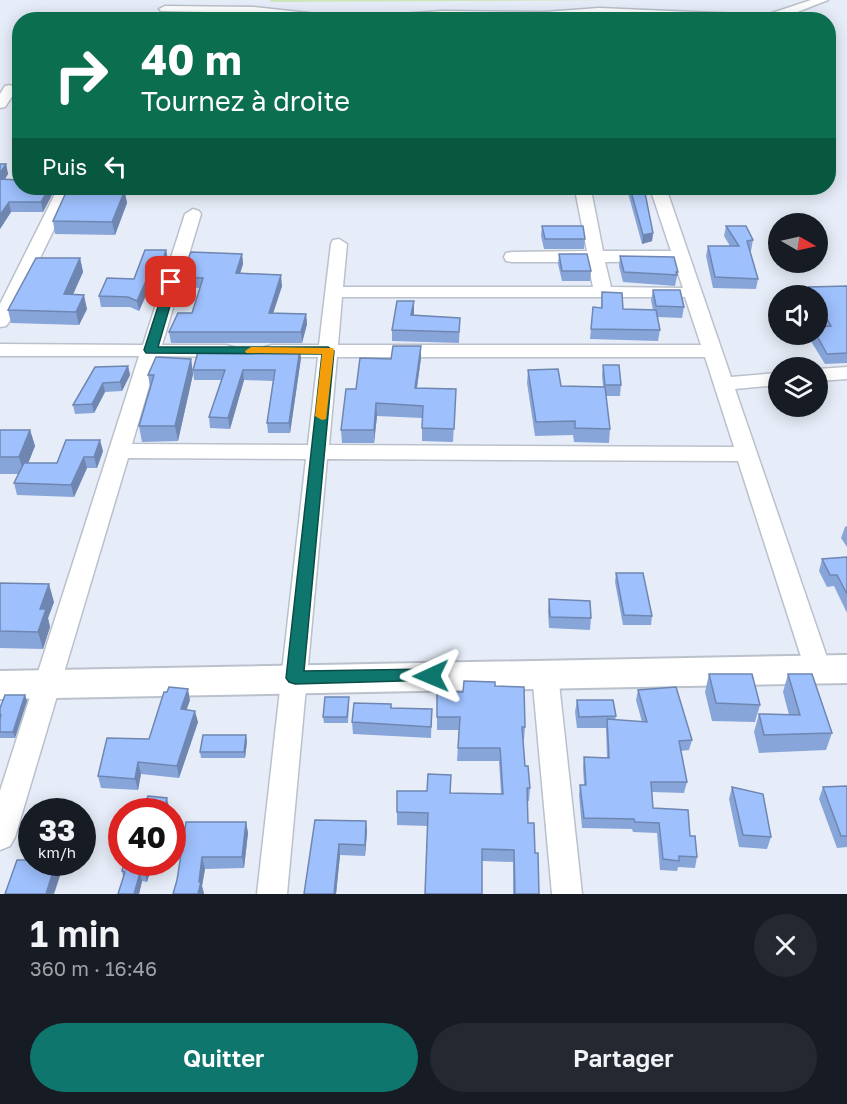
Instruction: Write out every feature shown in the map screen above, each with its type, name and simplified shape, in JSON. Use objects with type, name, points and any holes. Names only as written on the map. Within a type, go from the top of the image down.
[{"type":"street","points":[[787,12],[822,0]]},
{"type":"street","points":[[165,9],[270,12]]},
{"type":"street","points":[[588,12],[609,12]]},
{"type":"street","points":[[0,104],[10,89]]},
{"type":"street","points":[[0,322],[63,195]]},
{"type":"street","points":[[584,195],[603,293]]},
{"type":"street","points":[[0,685],[833,669],[747,454],[660,195]]},
{"type":"street","points":[[0,837],[193,214]]},
{"type":"street","points":[[272,894],[339,244]]},
{"type":"street","points":[[512,256],[680,256]]},
{"type":"street","points":[[334,292],[693,293]]},
{"type":"street","points":[[0,350],[712,351]]},
{"type":"street","points":[[828,374],[847,373]]},
{"type":"street","points":[[723,384],[768,380]]},
{"type":"street","points":[[119,451],[747,454]]},
{"type":"street","points":[[545,674],[567,894]]},
{"type":"green space","points":[[270,0],[619,0],[271,2]]},
{"type":"building","points":[[0,164],[6,164],[0,173]]},
{"type":"building","points":[[0,179],[12,180],[12,195],[45,195],[41,202],[9,202],[0,215]]},
{"type":"building","points":[[65,195],[123,195],[112,222],[53,221]]},
{"type":"building","points":[[632,195],[645,195],[653,233],[643,235]]},
{"type":"building","points":[[542,226],[583,226],[585,239],[545,239]]},
{"type":"building","points":[[726,226],[746,226],[753,240],[747,241],[758,279],[715,277],[708,246],[739,246]]},
{"type":"building","points":[[145,250],[166,250],[162,263],[154,263],[137,301],[128,297],[99,296],[107,278],[134,279]]},
{"type":"building","points":[[191,252],[242,254],[236,273],[281,275],[269,313],[306,314],[301,332],[169,332],[178,313],[192,313],[203,278],[180,277]]},
{"type":"building","points":[[559,254],[587,254],[591,271],[562,271]]},
{"type":"building","points":[[620,256],[674,257],[678,272],[676,272],[677,275],[624,272]]},
{"type":"building","points":[[36,258],[80,258],[64,294],[84,295],[76,312],[8,310]]},
{"type":"building","points":[[828,286],[847,286],[847,353],[827,354],[822,345],[828,345],[828,326],[831,326],[828,320]]},
{"type":"building","points":[[653,290],[680,290],[684,307],[656,306]]},
{"type":"building","points":[[602,292],[622,293],[623,309],[656,310],[660,330],[591,329],[593,307],[602,308]]},
{"type":"building","points":[[397,301],[414,301],[411,315],[460,318],[459,332],[392,330]]},
{"type":"building","points":[[393,346],[421,346],[415,388],[456,389],[454,429],[422,428],[423,406],[376,403],[374,430],[341,430],[346,389],[356,389],[360,358],[391,359]]},
{"type":"building","points":[[199,348],[300,348],[289,423],[267,423],[275,370],[243,370],[228,418],[209,417],[225,370],[193,370]]},
{"type":"building","points":[[156,357],[191,359],[175,426],[139,426],[154,375],[148,375]]},
{"type":"building","points":[[603,365],[619,365],[621,385],[605,385]]},
{"type":"building","points":[[128,366],[120,382],[103,383],[92,404],[73,405],[95,367]]},
{"type":"building","points":[[558,369],[561,386],[605,387],[610,429],[575,428],[575,421],[536,422],[528,370]]},
{"type":"building","points":[[0,430],[30,430],[19,457],[0,457]]},
{"type":"building","points":[[66,440],[100,440],[94,457],[84,457],[71,485],[14,483],[24,463],[57,463]]},
{"type":"building","points":[[847,557],[847,594],[837,575],[830,575],[822,559]]},
{"type":"building","points":[[616,573],[643,573],[652,616],[624,615]]},
{"type":"building","points":[[0,583],[49,584],[40,609],[46,609],[38,632],[0,631]]},
{"type":"building","points":[[549,599],[590,601],[591,618],[550,617]]},
{"type":"building","points":[[709,674],[752,674],[760,705],[716,703]]},
{"type":"building","points":[[788,674],[812,674],[832,733],[764,735],[759,714],[800,715]]},
{"type":"building","points":[[464,681],[495,682],[495,686],[524,687],[525,727],[522,727],[525,766],[528,766],[530,788],[527,788],[528,823],[534,823],[535,853],[538,853],[539,894],[515,894],[514,850],[482,849],[482,894],[425,894],[428,813],[397,812],[397,791],[427,791],[428,774],[451,775],[450,793],[503,794],[500,748],[458,748],[460,717],[437,717],[437,692],[463,692]]},
{"type":"building","points":[[169,687],[188,689],[181,709],[195,711],[177,766],[138,762],[135,779],[98,776],[107,738],[149,739],[164,692],[167,692]]},
{"type":"building","points":[[676,687],[692,740],[679,741],[687,782],[651,782],[653,808],[688,810],[690,836],[695,836],[697,857],[679,856],[679,861],[663,859],[659,823],[635,822],[634,819],[584,818],[580,785],[586,785],[584,757],[609,758],[607,719],[647,722],[638,690]]},
{"type":"building","points":[[5,695],[25,695],[13,732],[0,732],[0,708]]},
{"type":"building","points":[[325,697],[349,697],[347,717],[323,717]]},
{"type":"building","points":[[577,700],[613,700],[616,716],[579,717]]},
{"type":"building","points":[[354,703],[391,704],[391,708],[432,709],[431,727],[352,722]]},
{"type":"building","points":[[203,735],[246,735],[244,752],[200,752]]},
{"type":"building","points":[[847,786],[847,836],[841,836],[823,787]]},
{"type":"building","points":[[732,787],[763,794],[771,837],[743,835]]},
{"type":"building","points":[[315,820],[366,821],[365,845],[339,844],[334,894],[304,894]]},
{"type":"building","points":[[186,822],[246,822],[242,857],[202,857],[198,894],[173,894],[178,876],[186,876]]},
{"type":"building","points":[[17,860],[18,876],[52,876],[46,894],[5,894]]},
{"type":"building","points":[[124,876],[139,876],[134,894],[118,894]]},
{"type":"slow traffic","points":[[251,351],[328,351],[322,416]]},
{"type":"route","points":[[171,282],[150,350],[328,351],[295,678],[431,676]]}]
